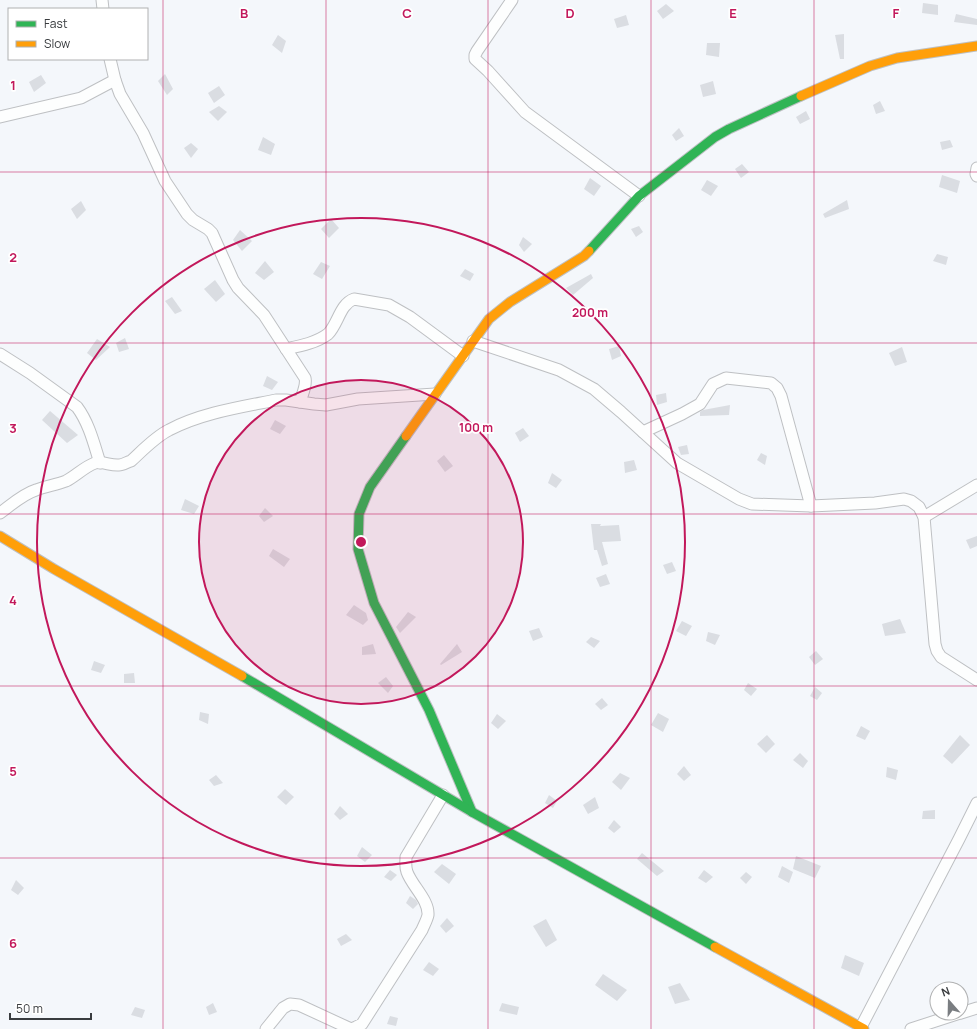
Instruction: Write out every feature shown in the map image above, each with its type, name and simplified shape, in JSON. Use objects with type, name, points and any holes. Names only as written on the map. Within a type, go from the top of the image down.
[{"type":"street","points":[[512,0],[477,51],[475,59],[488,71],[525,112],[639,196]]},
{"type":"street","points":[[472,812],[429,710],[374,603],[358,549],[359,514],[370,487],[489,319],[510,302],[584,256],[639,196],[715,137],[729,129],[870,66],[897,58],[977,46]]},
{"type":"street","points":[[110,60],[120,94],[143,133],[165,181],[187,214],[212,233],[238,288],[264,315],[305,378],[306,381],[300,402]]},
{"type":"street","points":[[0,117],[81,98],[115,80]]},
{"type":"street","points":[[977,168],[977,176]]},
{"type":"street","points":[[286,349],[298,347],[318,340],[329,333],[346,304],[350,300],[354,299],[389,305],[410,317],[463,356]]},
{"type":"street","points":[[473,341],[559,370],[594,389],[677,463],[739,499],[752,504],[810,506],[875,502],[904,498],[911,501],[919,507],[924,517],[935,644],[937,651],[940,656],[977,680]]},
{"type":"street","points":[[0,354],[30,372],[77,407],[87,424],[100,462]]},
{"type":"street","points":[[643,432],[700,404],[713,384],[720,380],[726,378],[771,383],[777,388],[781,396],[810,506]]},
{"type":"street","points":[[0,513],[27,494],[67,480],[79,471],[95,463],[100,462],[119,465],[125,463],[131,460],[168,430],[203,416],[276,400],[326,405],[358,399],[435,394]]},
{"type":"street","points":[[924,517],[977,485]]},
{"type":"street","points":[[0,536],[54,569],[250,681],[472,812],[863,1028],[977,803]]},
{"type":"street","points":[[266,1029],[283,1008],[290,1004],[299,1005],[351,1028],[362,1024],[422,930],[428,917],[428,910],[425,903],[407,873],[405,865],[406,857],[444,795]]},
{"type":"street","points":[[911,1029],[936,1021]]},
{"type":"building","points":[[923,3],[938,5],[938,15],[922,13]]},
{"type":"building","points":[[666,4],[674,11],[663,19],[657,11]]},
{"type":"building","points":[[956,14],[977,19],[977,25],[954,22]]},
{"type":"building","points":[[626,15],[629,25],[617,28],[614,19]]},
{"type":"building","points":[[844,34],[844,59],[840,59],[835,35]]},
{"type":"building","points":[[278,35],[286,41],[282,53],[272,45]]},
{"type":"building","points":[[707,43],[720,43],[719,57],[706,55]]},
{"type":"building","points":[[165,74],[173,89],[167,95],[158,81]]},
{"type":"building","points":[[41,75],[46,83],[34,92],[29,82]]},
{"type":"building","points":[[713,81],[716,94],[703,97],[700,85]]},
{"type":"building","points":[[219,86],[225,95],[214,103],[208,93]]},
{"type":"building","points":[[880,101],[885,111],[876,114],[873,105]]},
{"type":"building","points":[[219,106],[227,112],[218,121],[209,112]]},
{"type":"building","points":[[806,111],[810,119],[800,124],[796,117]]},
{"type":"building","points":[[679,128],[684,136],[676,141],[672,135]]},
{"type":"building","points":[[263,137],[275,144],[271,155],[258,150]]},
{"type":"building","points":[[950,140],[953,147],[942,150],[940,142]]},
{"type":"building","points":[[191,143],[198,149],[191,158],[184,148]]},
{"type":"building","points":[[742,164],[749,172],[741,178],[735,169]]},
{"type":"building","points":[[942,175],[960,181],[957,193],[939,187]]},
{"type":"building","points":[[590,178],[601,186],[594,196],[584,189]]},
{"type":"building","points":[[707,180],[718,186],[711,196],[701,190]]},
{"type":"building","points":[[847,200],[849,209],[825,218],[823,214]]},
{"type":"building","points":[[81,201],[86,210],[77,219],[71,209]]},
{"type":"building","points":[[331,219],[339,228],[329,238],[321,229]]},
{"type":"building","points":[[639,226],[643,232],[636,237],[631,229]]},
{"type":"building","points":[[240,230],[252,241],[242,251],[233,240]]},
{"type":"building","points":[[523,237],[532,244],[524,252],[519,245]]},
{"type":"building","points":[[937,254],[948,257],[946,265],[933,261]]},
{"type":"building","points":[[265,261],[274,272],[264,280],[255,273]]},
{"type":"building","points":[[321,262],[330,266],[322,279],[313,274]]},
{"type":"building","points":[[465,269],[474,274],[470,281],[460,276]]},
{"type":"building","points":[[591,274],[593,278],[573,295],[566,288]]},
{"type":"building","points":[[215,280],[225,294],[216,302],[204,289]]},
{"type":"building","points":[[172,297],[182,311],[175,314],[165,301]]},
{"type":"building","points":[[125,338],[129,349],[119,352],[116,343]]},
{"type":"building","points":[[97,339],[110,347],[96,360],[87,353]]},
{"type":"building","points":[[619,346],[621,356],[612,360],[609,349]]},
{"type":"building","points":[[902,347],[907,362],[895,366],[889,353]]},
{"type":"building","points":[[267,376],[278,382],[272,390],[263,386]]},
{"type":"building","points":[[666,393],[667,402],[657,405],[656,395]]},
{"type":"building","points":[[730,405],[729,415],[700,416],[700,412],[703,410]]},
{"type":"building","points":[[50,411],[78,435],[67,443],[42,420]]},
{"type":"building","points":[[275,420],[286,426],[280,434],[270,429]]},
{"type":"building","points":[[523,428],[529,436],[520,442],[515,433]]},
{"type":"building","points":[[687,445],[689,454],[681,455],[678,447]]},
{"type":"building","points":[[761,453],[767,456],[765,465],[757,460]]},
{"type":"building","points":[[444,455],[453,466],[445,472],[437,461]]},
{"type":"building","points":[[634,460],[637,470],[625,473],[624,462]]},
{"type":"building","points":[[552,473],[562,480],[556,488],[548,483]]},
{"type":"building","points":[[185,499],[199,506],[194,514],[181,510]]},
{"type":"building","points":[[265,508],[273,516],[264,522],[259,516]]},
{"type":"building","points":[[591,524],[601,524],[600,526],[619,525],[621,541],[602,542],[608,564],[602,566],[597,550],[594,550]]},
{"type":"building","points":[[977,536],[977,546],[970,549],[966,540]]},
{"type":"building","points":[[273,549],[290,559],[284,567],[269,556]]},
{"type":"building","points":[[672,562],[676,571],[667,574],[663,565]]},
{"type":"building","points":[[606,574],[610,584],[600,587],[596,578]]},
{"type":"building","points":[[354,605],[366,613],[368,620],[363,625],[346,615]]},
{"type":"building","points":[[408,612],[416,617],[400,633],[396,627]]},
{"type":"building","points":[[900,619],[906,633],[885,636],[882,624]]},
{"type":"building","points":[[682,621],[692,626],[686,636],[676,631]]},
{"type":"building","points":[[539,628],[543,637],[533,641],[529,631]]},
{"type":"building","points":[[708,632],[720,635],[715,645],[706,641]]},
{"type":"building","points":[[591,637],[600,641],[594,648],[586,642]]},
{"type":"building","points":[[373,644],[376,654],[362,655],[362,647]]},
{"type":"building","points":[[457,644],[462,652],[441,665],[440,664]]},
{"type":"building","points":[[816,651],[823,659],[815,665],[809,657]]},
{"type":"building","points":[[94,661],[105,665],[101,673],[91,670]]},
{"type":"building","points":[[134,673],[135,683],[124,683],[124,674]]},
{"type":"building","points":[[386,677],[393,686],[388,693],[378,683]]},
{"type":"building","points":[[748,683],[757,689],[751,696],[744,690]]},
{"type":"building","points":[[815,687],[822,693],[817,700],[810,696]]},
{"type":"building","points":[[602,698],[608,705],[601,710],[595,704]]},
{"type":"building","points":[[200,712],[209,714],[208,724],[199,720]]},
{"type":"building","points":[[658,713],[669,719],[663,732],[651,725]]},
{"type":"building","points":[[497,714],[506,721],[498,729],[491,723]]},
{"type":"building","points":[[861,726],[870,731],[865,740],[856,736]]},
{"type":"building","points":[[767,735],[775,744],[766,753],[757,744]]},
{"type":"building","points":[[960,735],[970,745],[952,764],[943,756]]},
{"type":"building","points":[[800,753],[808,761],[803,768],[793,760]]},
{"type":"building","points":[[684,766],[691,775],[684,781],[677,774]]},
{"type":"building","points":[[887,767],[898,770],[896,780],[886,777]]},
{"type":"building","points":[[620,773],[630,778],[621,790],[612,782]]},
{"type":"building","points":[[216,775],[223,783],[214,786],[209,780]]},
{"type":"building","points":[[285,789],[294,797],[286,805],[277,797]]},
{"type":"building","points":[[549,795],[557,801],[553,808],[545,803]]},
{"type":"building","points":[[595,797],[599,808],[588,814],[583,805]]},
{"type":"building","points":[[340,806],[348,814],[340,820],[334,814]]},
{"type":"building","points":[[935,810],[935,819],[922,819],[923,811]]},
{"type":"building","points":[[614,820],[621,827],[614,833],[608,828]]},
{"type":"building","points":[[362,847],[372,855],[365,862],[357,856]]},
{"type":"building","points":[[642,853],[664,871],[657,876],[637,859]]},
{"type":"building","points":[[796,856],[821,866],[815,878],[793,869]]},
{"type":"building","points":[[442,864],[456,874],[449,884],[434,872]]},
{"type":"building","points":[[782,866],[793,872],[789,883],[778,877]]},
{"type":"building","points":[[390,870],[397,875],[391,881],[384,877]]},
{"type":"building","points":[[704,870],[713,877],[706,883],[698,878]]},
{"type":"building","points":[[746,872],[752,877],[746,884],[740,878]]},
{"type":"building","points":[[16,880],[24,888],[18,895],[11,890]]},
{"type":"building","points":[[410,896],[416,900],[418,904],[413,909],[406,903]]},
{"type":"building","points":[[447,918],[454,926],[446,933],[440,926]]},
{"type":"building","points":[[546,919],[557,940],[546,947],[533,926]]},
{"type":"building","points":[[346,934],[352,940],[341,946],[337,939]]},
{"type":"building","points":[[845,955],[864,963],[859,976],[841,968]]},
{"type":"building","points":[[429,962],[439,969],[433,976],[423,970]]},
{"type":"building","points":[[603,974],[627,990],[617,1001],[595,985]]},
{"type":"building","points":[[680,983],[690,1000],[675,1004],[668,987]]},
{"type":"building","points":[[213,1003],[217,1012],[209,1015],[206,1007]]},
{"type":"building","points":[[502,1003],[519,1007],[517,1015],[499,1011]]},
{"type":"building","points":[[135,1007],[145,1010],[142,1018],[131,1015]]},
{"type":"building","points":[[390,1016],[398,1018],[396,1026],[387,1024]]},
{"type":"traffic: fast","points":[[589,251],[639,196],[715,137],[801,96]]},
{"type":"traffic: fast","points":[[406,436],[370,487],[359,514],[358,549],[374,603],[429,710],[472,812]]},
{"type":"traffic: fast","points":[[242,676],[472,812],[715,947]]},
{"type":"traffic: slow","points":[[801,96],[870,66],[897,58],[977,46]]},
{"type":"traffic: slow","points":[[406,436],[489,319],[510,302],[584,256],[589,251]]},
{"type":"traffic: slow","points":[[0,536],[54,569],[242,676]]},
{"type":"traffic: slow","points":[[715,947],[864,1029]]}]
